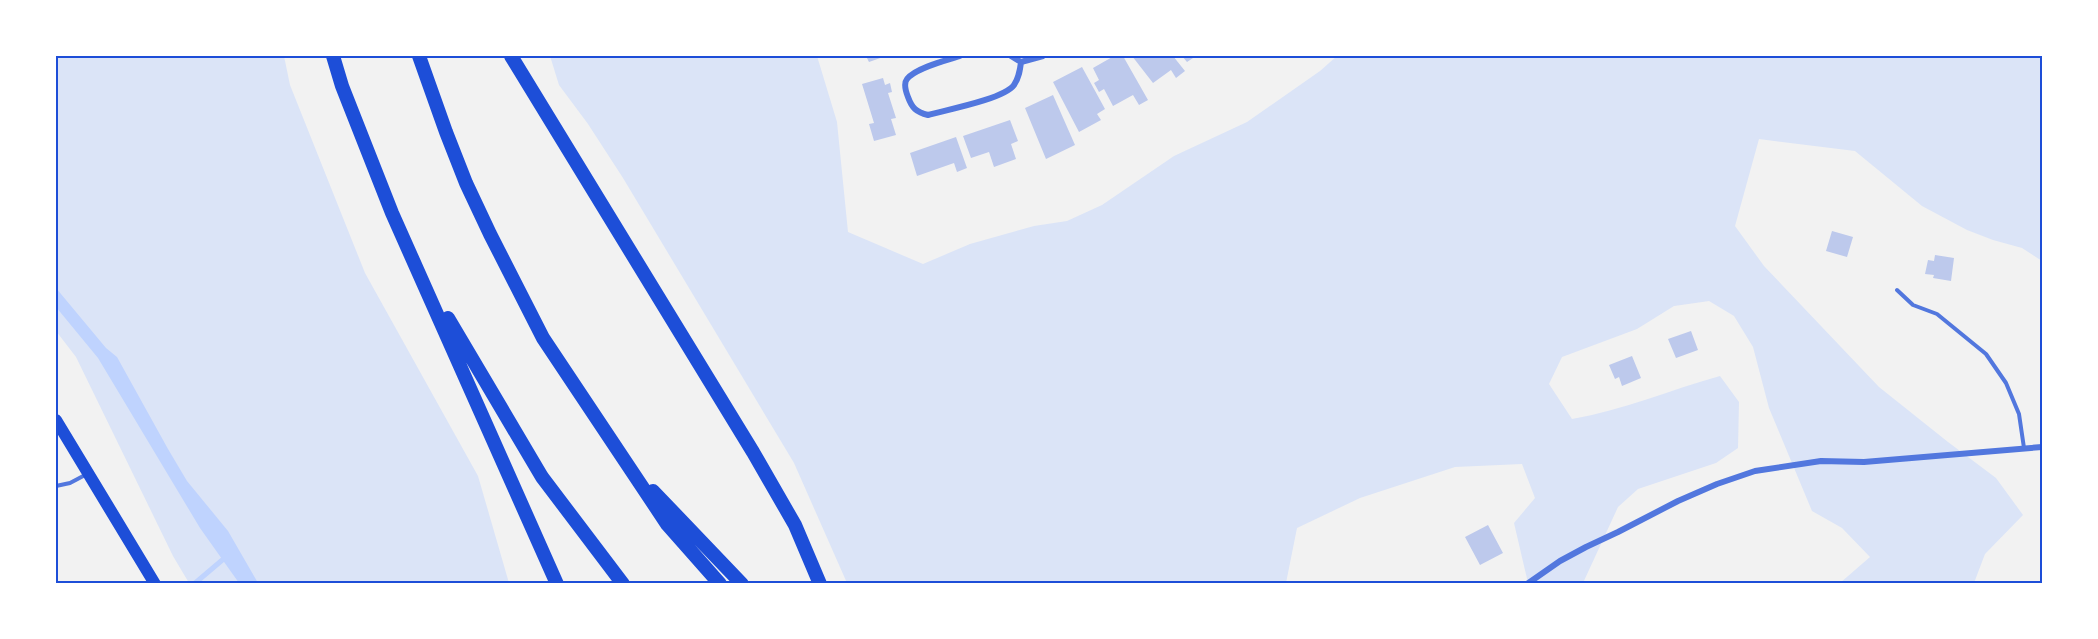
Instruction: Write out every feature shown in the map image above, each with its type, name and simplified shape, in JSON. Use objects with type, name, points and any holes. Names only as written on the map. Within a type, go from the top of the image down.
[{"type":"highway","points":[[333,56],[346,96],[392,213],[557,584]]},
{"type":"highway","points":[[419,56],[450,142],[495,244],[543,338],[667,524],[720,584]]},
{"type":"highway","points":[[511,56],[753,452],[795,525],[820,584]]},
{"type":"highway","points":[[392,213],[462,345],[542,477],[623,584]]},
{"type":"highway","points":[[617,449],[670,509],[742,584]]},
{"type":"main road","points":[[56,420],[155,584]]},
{"type":"street","points":[[960,56],[934,65],[908,78],[905,84],[906,92],[912,107],[918,113],[928,115],[995,96],[1013,87],[1020,73],[1021,62]]},
{"type":"street","points":[[1011,56],[1021,62],[1043,56]]},
{"type":"street","points":[[1527,584],[1586,546],[1678,501],[1755,471],[1821,461],[1864,462],[2043,447]]},
{"type":"lane","points":[[1897,291],[1913,305],[1936,314],[1986,354],[2006,382],[2019,414],[2024,449]]},
{"type":"lane","points":[[56,486],[70,483],[88,474]]},
{"type":"shaded area","points":[[56,56],[284,56],[290,85],[365,273],[478,476],[509,583],[189,583],[173,556],[76,357],[56,331]]},
{"type":"shaded area","points":[[550,56],[817,56],[837,122],[848,232],[923,264],[970,244],[1034,226],[1067,221],[1102,205],[1174,156],[1247,122],[1320,71],[1337,56],[2042,56],[2042,261],[2022,248],[1967,230],[1922,206],[1855,151],[1759,139],[1735,226],[1764,266],[1879,387],[1996,478],[2023,515],[1985,554],[1974,583],[1840,583],[1870,557],[1842,528],[1812,511],[1769,408],[1753,347],[1734,316],[1709,301],[1674,306],[1637,329],[1562,357],[1549,384],[1572,419],[1628,405],[1720,376],[1739,402],[1738,448],[1716,463],[1638,489],[1618,507],[1583,583],[1528,583],[1514,523],[1535,498],[1522,464],[1455,467],[1360,498],[1297,528],[1286,583],[847,583],[794,463],[623,178],[559,85]]},
{"type":"water","points":[[56,288],[106,348],[117,357],[187,481],[228,531],[258,583],[239,583],[200,528],[98,358],[56,307]]},
{"type":"building","points":[[866,56],[886,56],[869,62]]},
{"type":"building","points":[[1114,56],[1123,56],[1148,100],[1139,105],[1133,95],[1113,106],[1104,89],[1099,92],[1094,83],[1099,80],[1093,68]]},
{"type":"building","points":[[1132,56],[1173,56],[1185,71],[1176,78],[1171,70],[1153,83]]},
{"type":"building","points":[[1182,56],[1196,56],[1187,62]]},
{"type":"building","points":[[1082,67],[1105,109],[1097,114],[1101,120],[1079,132],[1053,82]]},
{"type":"building","points":[[883,78],[885,85],[890,83],[892,92],[888,93],[896,118],[891,119],[896,135],[874,141],[869,124],[874,123],[862,84]]},
{"type":"building","points":[[1053,95],[1075,145],[1046,159],[1025,108]]},
{"type":"building","points":[[1010,120],[1018,141],[1011,144],[1016,159],[994,167],[989,152],[971,158],[963,136]]},
{"type":"building","points":[[956,137],[967,168],[957,172],[954,163],[917,176],[910,153]]},
{"type":"building","points":[[1832,231],[1853,237],[1847,257],[1826,251]]},
{"type":"building","points":[[1935,255],[1954,258],[1951,281],[1925,274],[1928,260],[1934,261]]},
{"type":"building","points":[[1691,331],[1698,350],[1676,358],[1668,339]]},
{"type":"building","points":[[1632,356],[1641,378],[1622,386],[1619,377],[1615,379],[1609,365]]},
{"type":"building","points":[[1488,525],[1503,553],[1480,565],[1465,537]]},
{"type":"waterway","points":[[194,584],[227,556]]}]
